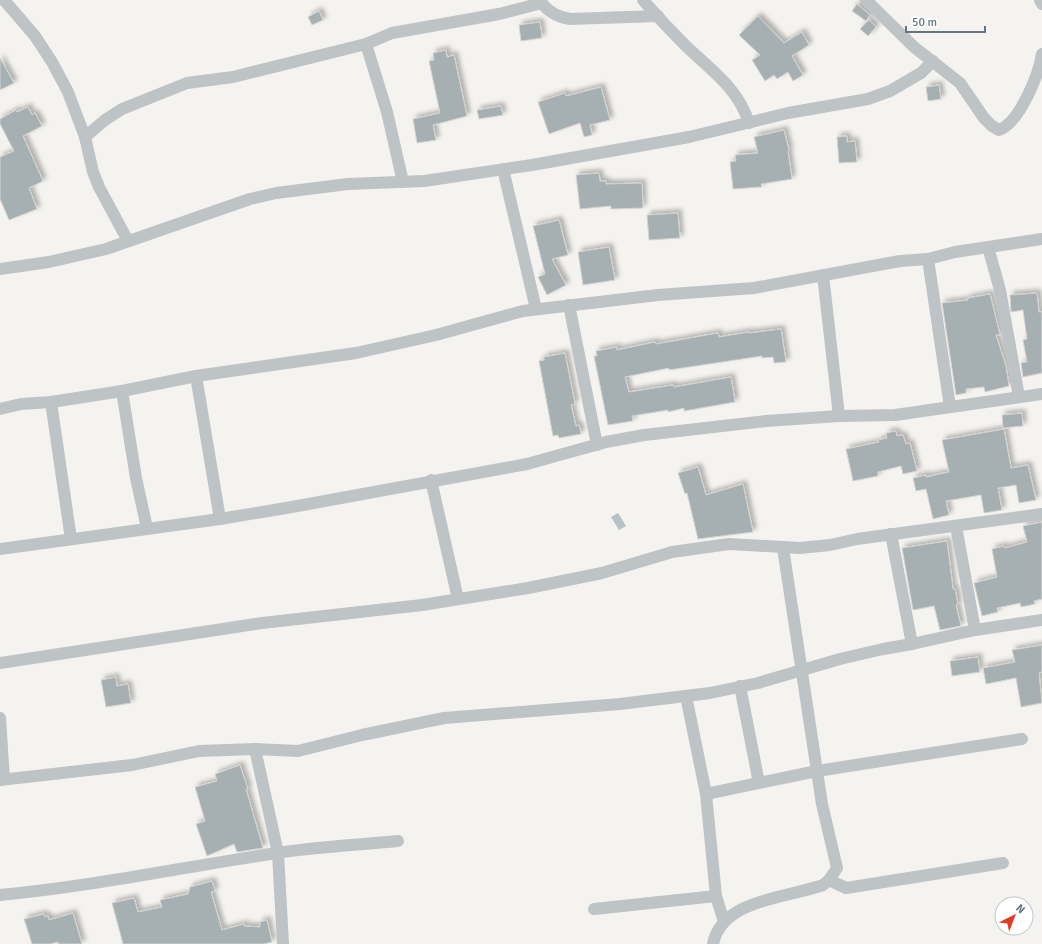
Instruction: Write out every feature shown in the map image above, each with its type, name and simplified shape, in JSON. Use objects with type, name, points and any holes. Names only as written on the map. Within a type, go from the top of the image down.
[{"type":"street","points":[[4,0],[35,36],[52,62],[68,92],[86,137],[93,172],[99,187],[128,241]]},
{"type":"street","points":[[643,0],[731,89],[745,108],[749,123]]},
{"type":"street","points":[[866,0],[914,47],[960,83],[984,118],[992,126],[1000,130],[1006,127],[1011,121],[1031,90],[1040,69],[1042,54]]},
{"type":"street","points":[[1040,0],[1042,4]]},
{"type":"street","points":[[86,137],[104,120],[122,109],[187,83],[233,77],[366,44],[392,33],[499,14],[540,2],[555,15],[570,19],[658,16]]},
{"type":"street","points":[[366,44],[387,112],[403,182]]},
{"type":"street","points":[[0,269],[49,262],[106,249],[250,200],[276,194],[333,185],[424,182],[689,137],[788,113],[868,99],[890,91],[921,73],[933,62]]},
{"type":"street","points":[[503,169],[536,309]]},
{"type":"street","points":[[0,409],[21,404],[51,402],[122,391],[196,376],[356,353],[419,339],[536,309],[658,295],[754,288],[900,261],[928,259],[988,246],[1042,239]]},
{"type":"street","points":[[988,246],[1000,290],[1019,398]]},
{"type":"street","points":[[928,259],[950,407]]},
{"type":"street","points":[[823,275],[839,416]]},
{"type":"street","points":[[569,305],[597,445]]},
{"type":"street","points":[[196,376],[220,519]]},
{"type":"street","points":[[122,391],[136,478],[147,528]]},
{"type":"street","points":[[0,549],[220,519],[527,464],[597,445],[644,435],[720,425],[839,416],[895,415],[1042,394]]},
{"type":"street","points":[[51,402],[71,539]]},
{"type":"street","points":[[431,480],[458,599]]},
{"type":"street","points":[[0,663],[262,623],[458,599],[585,577],[672,552],[729,544],[747,544],[784,548],[830,545],[891,534],[1042,514]]},
{"type":"street","points":[[956,526],[975,630]]},
{"type":"street","points":[[891,534],[912,644]]},
{"type":"street","points":[[713,944],[714,938],[724,922],[739,910],[749,905],[810,890],[829,880],[836,868],[835,855],[822,804],[784,548]]},
{"type":"street","points":[[0,718],[2,779],[132,765],[198,751],[255,749],[298,751],[362,735],[444,718],[620,704],[686,696],[740,686],[854,655],[975,630],[1042,620]]},
{"type":"street","points":[[740,686],[759,783]]},
{"type":"street","points":[[686,696],[706,794],[716,896],[724,922]]},
{"type":"street","points":[[706,794],[817,771],[1022,739]]},
{"type":"street","points":[[255,749],[278,853],[283,944]]},
{"type":"street","points":[[0,895],[54,890],[115,881],[278,853],[398,840]]},
{"type":"street","points":[[829,880],[838,886],[846,888],[1003,863]]},
{"type":"street","points":[[594,909],[716,896]]},
{"type":"shaded area","points":[[618,513],[626,526],[619,530],[611,517]]},
{"type":"building","points":[[857,4],[870,15],[866,21],[852,11]]},
{"type":"building","points":[[319,11],[323,20],[312,25],[308,17]]},
{"type":"building","points":[[758,16],[784,43],[802,32],[809,45],[792,56],[803,75],[793,81],[788,72],[777,79],[774,75],[765,81],[752,60],[760,55],[739,35]]},
{"type":"building","points":[[869,20],[876,27],[868,36],[860,29]]},
{"type":"building","points":[[540,22],[542,38],[521,41],[519,25]]},
{"type":"building","points":[[446,50],[447,57],[454,55],[467,116],[433,125],[436,140],[417,143],[413,119],[440,113],[429,61],[434,60],[433,53]]},
{"type":"building","points":[[0,58],[14,83],[0,90]]},
{"type":"building","points":[[939,85],[941,99],[928,101],[926,87]]},
{"type":"building","points":[[601,87],[610,120],[590,125],[592,135],[584,137],[580,123],[549,134],[538,102],[565,93],[566,96]]},
{"type":"building","points":[[501,106],[503,115],[479,119],[477,110]]},
{"type":"building","points":[[28,107],[32,115],[35,113],[42,126],[23,136],[43,181],[29,188],[37,209],[9,220],[0,199],[0,157],[14,151],[0,124],[0,119],[16,110],[17,112]]},
{"type":"building","points":[[784,130],[789,150],[792,179],[761,184],[762,187],[733,189],[730,162],[736,161],[735,155],[758,153],[754,137]]},
{"type":"building","points":[[847,136],[847,142],[855,141],[857,162],[839,163],[837,137]]},
{"type":"building","points":[[599,173],[600,181],[606,181],[606,184],[642,183],[643,208],[611,209],[611,206],[580,209],[576,175]]},
{"type":"building","points":[[678,213],[680,238],[649,240],[647,215]]},
{"type":"building","points":[[559,220],[568,255],[552,259],[566,285],[547,295],[538,277],[545,274],[533,226]]},
{"type":"building","points":[[609,247],[615,280],[583,285],[578,252]]},
{"type":"building","points":[[1037,293],[1039,312],[1042,312],[1042,373],[1023,377],[1021,363],[1027,362],[1023,340],[1027,339],[1023,310],[1011,312],[1010,295]]},
{"type":"building","points":[[990,294],[1000,335],[996,335],[1006,366],[1009,386],[985,392],[984,387],[966,389],[966,393],[956,395],[942,303],[968,300],[968,298]]},
{"type":"building","points":[[781,329],[786,362],[774,363],[773,357],[762,358],[762,356],[669,370],[669,368],[625,377],[629,392],[673,385],[674,387],[731,377],[735,402],[684,411],[684,408],[668,412],[668,410],[632,416],[633,421],[608,425],[594,356],[597,356],[596,351],[617,347],[617,350],[655,342],[656,344],[718,333],[719,337]]},
{"type":"building","points":[[565,353],[575,404],[571,405],[576,426],[579,425],[581,434],[559,438],[558,435],[553,436],[539,361],[544,360],[544,357]]},
{"type":"building","points":[[1022,413],[1023,426],[1003,428],[1002,415]]},
{"type":"building","points":[[1004,429],[1011,468],[1028,465],[1036,500],[1019,503],[1016,485],[998,488],[1002,510],[984,513],[981,495],[946,501],[949,515],[933,519],[926,489],[916,491],[913,478],[949,472],[942,440]]},
{"type":"building","points":[[896,431],[897,436],[903,435],[906,444],[910,443],[917,471],[903,474],[901,466],[878,472],[878,476],[853,481],[846,449],[879,442],[878,440],[887,438],[886,433]]},
{"type":"building","points":[[698,467],[706,495],[743,484],[753,532],[698,539],[687,493],[685,494],[678,473]]},
{"type":"building","points":[[1042,522],[1042,599],[1034,601],[1035,604],[1021,607],[1020,603],[997,608],[998,612],[982,616],[974,583],[997,577],[992,549],[1004,546],[1005,548],[1027,542],[1023,526]]},
{"type":"building","points":[[947,541],[953,589],[955,589],[958,604],[956,605],[961,626],[940,630],[934,606],[913,610],[902,548]]},
{"type":"building","points":[[1042,645],[1042,672],[1039,673],[1042,703],[1021,707],[1016,678],[986,684],[983,668],[1015,662],[1012,650]]},
{"type":"building","points":[[978,657],[980,672],[952,676],[950,661]]},
{"type":"building","points":[[116,677],[117,686],[128,684],[131,703],[106,707],[101,680]]},
{"type":"building","points":[[240,765],[248,789],[246,789],[263,848],[237,852],[234,844],[207,856],[196,824],[205,821],[195,787],[217,781],[215,774]]},
{"type":"building","points":[[212,881],[215,891],[211,892],[222,930],[244,924],[244,926],[260,927],[260,922],[267,920],[272,942],[263,944],[123,944],[112,903],[134,898],[138,912],[162,907],[160,900],[188,894],[190,887]]},
{"type":"building","points":[[73,913],[82,944],[58,944],[58,942],[50,944],[32,944],[24,919],[44,914],[45,917],[48,916],[49,920]]}]
